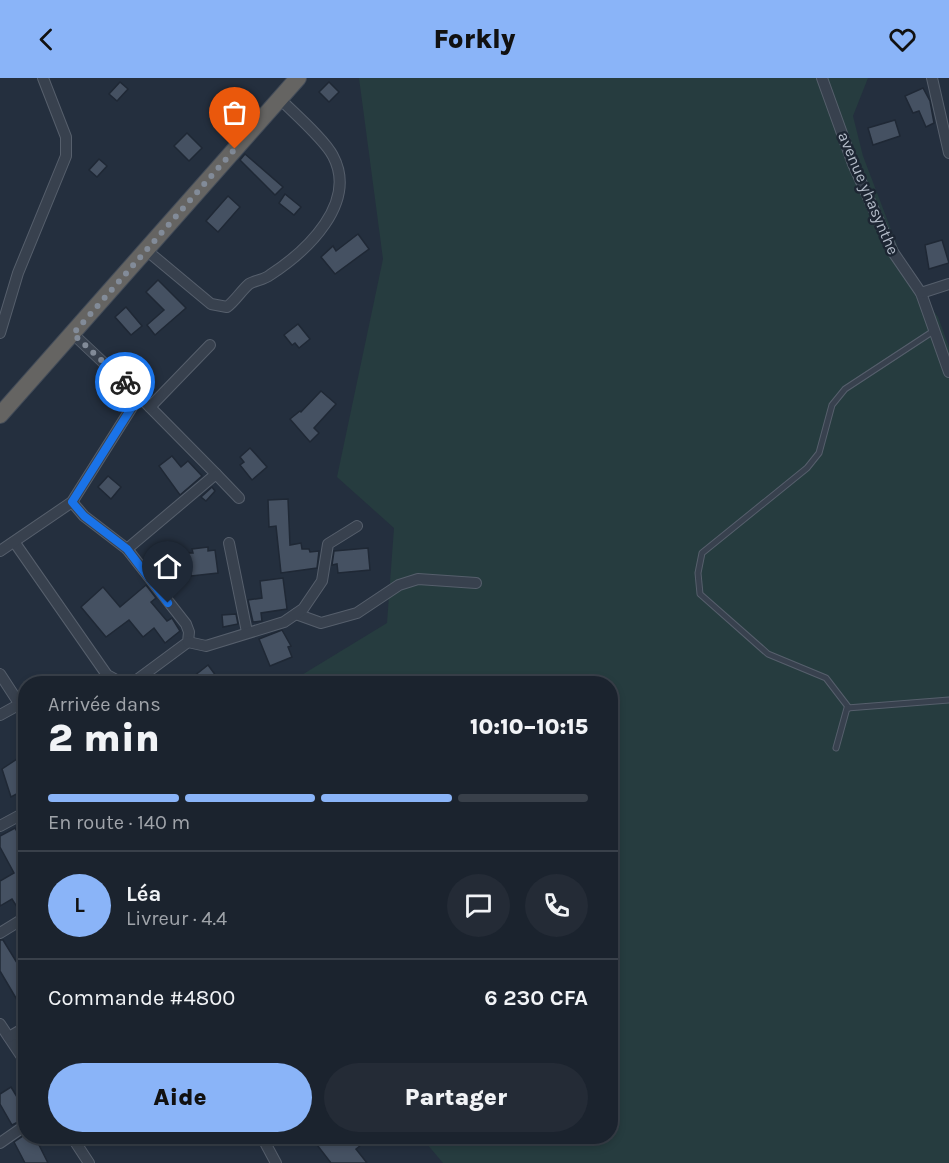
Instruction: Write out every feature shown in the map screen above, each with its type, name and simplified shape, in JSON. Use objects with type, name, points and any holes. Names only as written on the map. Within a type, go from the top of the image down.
[{"type":"highway","points":[[0,415],[298,78]]},
{"type":"street","points":[[0,333],[18,273],[66,156],[66,137],[43,78]]},
{"type":"street","name":"avenue yhasynthe","points":[[822,78],[853,164],[893,252],[921,294],[948,367]]},
{"type":"street","points":[[932,78],[949,153]]},
{"type":"street","points":[[145,249],[211,304],[227,308],[250,284],[268,277],[298,255],[321,230],[341,192],[341,172],[332,153],[280,99]]},
{"type":"street","points":[[921,294],[949,284]]},
{"type":"street","points":[[73,334],[139,396],[239,498]]},
{"type":"street","points":[[150,407],[210,345]]},
{"type":"street","points":[[0,551],[15,543],[72,502],[139,396]]},
{"type":"street","points":[[127,549],[216,474]]},
{"type":"street","points":[[72,502],[84,516],[127,549],[186,624],[189,632],[188,642],[142,676]]},
{"type":"street","points":[[188,642],[206,646],[284,621],[296,614],[303,609],[322,581],[328,544],[357,526]]},
{"type":"street","points":[[15,543],[109,676]]},
{"type":"street","points":[[229,543],[247,632]]},
{"type":"street","points":[[296,614],[321,623],[357,613],[399,585],[418,579],[476,583]]},
{"type":"street","points":[[0,674],[18,701]]},
{"type":"street","points":[[0,715],[18,705]]},
{"type":"street","points":[[0,826],[18,816]]},
{"type":"street","points":[[0,933],[18,922]]},
{"type":"street","points":[[18,1028],[3,1029],[18,1051]]},
{"type":"street","points":[[0,1143],[18,1131]]},
{"type":"street","points":[[77,1144],[89,1163]]},
{"type":"street","points":[[266,1144],[276,1163]]},
{"type":"lane","points":[[849,708],[826,678],[768,654],[700,594],[698,573],[702,553],[807,468],[819,453],[832,405],[844,389],[934,330]]},
{"type":"lane","points":[[836,748],[846,708],[949,700]]},
{"type":"green space","points":[[359,78],[868,78],[853,116],[863,156],[911,282],[938,317],[949,347],[949,1163],[443,1163],[427,1144],[618,1144],[618,676],[300,676],[387,623],[394,528],[337,477],[383,259]]},
{"type":"building","points":[[120,82],[128,89],[117,101],[109,94]]},
{"type":"building","points":[[329,82],[339,92],[329,102],[319,92]]},
{"type":"building","points":[[923,88],[930,101],[934,123],[926,127],[919,111],[913,113],[905,96]]},
{"type":"building","points":[[895,120],[900,136],[873,145],[868,128]]},
{"type":"building","points":[[187,133],[202,148],[189,161],[174,146]]},
{"type":"building","points":[[245,154],[283,187],[275,195],[240,160]]},
{"type":"building","points":[[99,159],[107,166],[97,177],[89,170]]},
{"type":"building","points":[[285,194],[301,207],[294,215],[279,203]]},
{"type":"building","points":[[228,196],[240,207],[218,232],[206,221]]},
{"type":"building","points":[[358,234],[369,249],[335,274],[321,257],[333,246],[336,251]]},
{"type":"building","points":[[942,240],[949,263],[929,269],[925,245]]},
{"type":"building","points":[[158,280],[186,308],[155,335],[147,325],[164,310],[146,292]]},
{"type":"building","points":[[126,307],[142,326],[131,335],[115,317]]},
{"type":"building","points":[[298,324],[310,339],[299,348],[295,343],[292,345],[284,335]]},
{"type":"building","points":[[321,391],[336,404],[314,428],[319,433],[310,442],[290,419],[301,412]]},
{"type":"building","points":[[250,448],[267,467],[252,480],[240,465],[244,462],[240,457]]},
{"type":"building","points":[[172,456],[181,467],[188,461],[202,476],[180,495],[159,466]]},
{"type":"building","points":[[108,476],[121,487],[111,499],[98,487]]},
{"type":"building","points":[[212,487],[215,491],[206,501],[201,497]]},
{"type":"building","points":[[288,499],[290,545],[301,543],[302,549],[309,549],[310,552],[319,551],[317,568],[281,573],[276,526],[269,527],[268,500]]},
{"type":"building","points":[[208,547],[208,551],[215,550],[218,573],[191,576],[188,553],[193,553],[192,549]]},
{"type":"building","points":[[368,548],[370,570],[338,573],[337,564],[332,565],[334,551]]},
{"type":"building","points":[[283,578],[287,609],[261,613],[262,621],[253,622],[248,600],[262,598],[260,581]]},
{"type":"building","points":[[146,585],[156,598],[151,602],[167,621],[172,618],[180,631],[165,643],[154,628],[143,637],[129,620],[106,637],[81,607],[103,587],[120,607]]},
{"type":"building","points":[[236,614],[238,624],[223,627],[222,615]]},
{"type":"building","points":[[282,630],[291,646],[288,647],[292,657],[270,666],[259,639]]},
{"type":"building","points":[[208,665],[216,676],[194,676]]},
{"type":"building","points":[[18,758],[18,793],[11,797],[2,769]]},
{"type":"building","points":[[15,828],[18,833],[18,908],[12,899],[0,906],[0,881],[14,873],[0,847],[0,836]]},
{"type":"building","points":[[0,940],[3,940],[18,964],[18,1001],[0,971]]},
{"type":"building","points":[[11,1087],[18,1096],[18,1122],[12,1125],[0,1104],[0,1094]]},
{"type":"building","points":[[18,1139],[18,1144],[38,1144],[48,1163],[25,1163],[14,1142]]},
{"type":"building","points":[[316,1144],[362,1144],[356,1149],[367,1163],[331,1163]]},
{"type":"way so far","points":[[125,382],[73,334],[145,249],[235,149]]},
{"type":"route","points":[[125,382],[139,396],[72,502],[84,516],[127,549],[168,603]]}]
